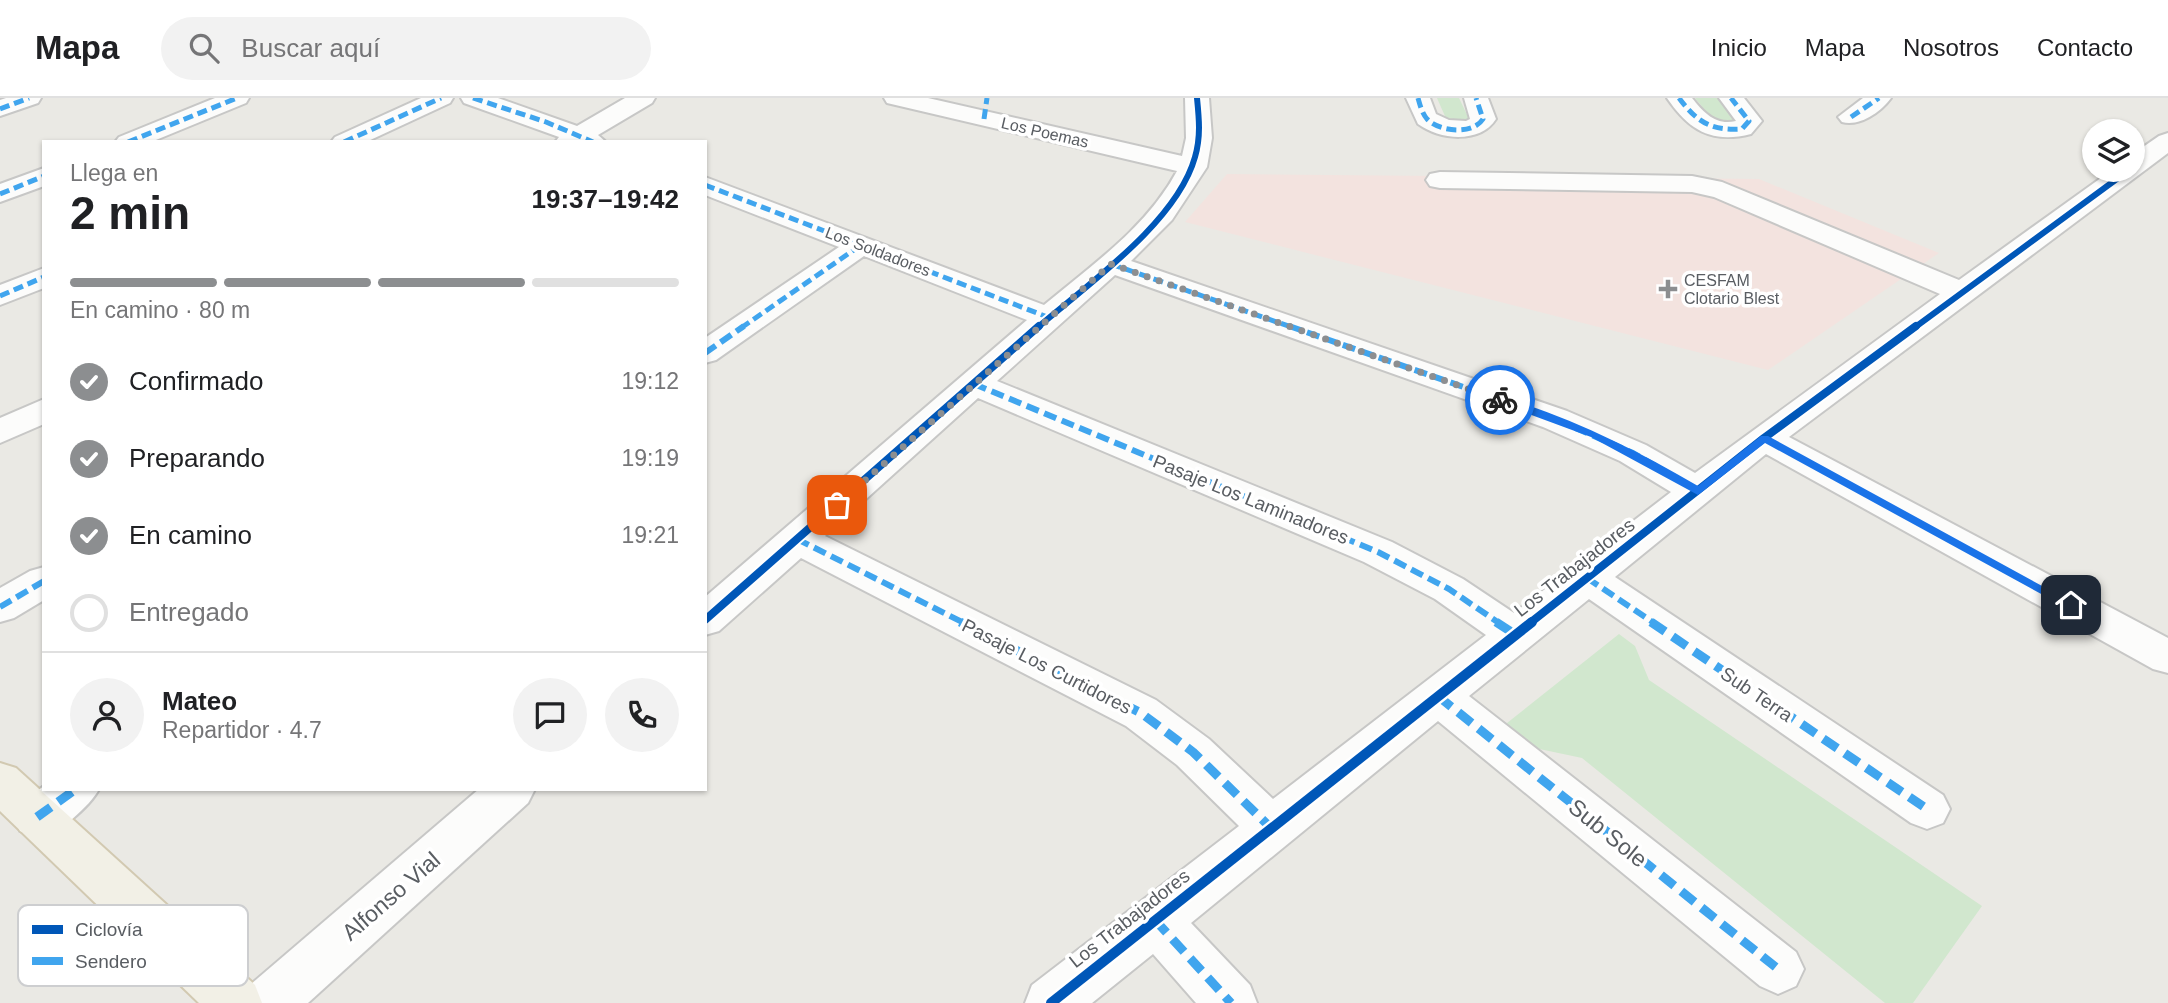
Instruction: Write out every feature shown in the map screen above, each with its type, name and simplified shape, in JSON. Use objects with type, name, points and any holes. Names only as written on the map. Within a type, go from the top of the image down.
[{"type":"main road","points":[[0,782],[131,905]]},
{"type":"main road","points":[[218,986],[236,1003]]},
{"type":"street","points":[[0,109],[29,98]]},
{"type":"street","points":[[133,140],[237,98]]},
{"type":"street","points":[[348,140],[441,98]]},
{"type":"street","points":[[473,98],[580,140],[643,98]]},
{"type":"street","name":"Los Poemas","points":[[896,98],[986,108],[1194,167]]},
{"type":"street","points":[[707,618],[1149,230],[1174,201],[1194,167],[1201,122],[1197,98]]},
{"type":"street","points":[[1418,98],[1429,121],[1460,130],[1478,125],[1483,120],[1484,114],[1476,98]]},
{"type":"street","points":[[1679,98],[1696,122],[1710,128],[1742,129],[1749,121],[1731,98]]},
{"type":"street","points":[[1851,117],[1879,98]]},
{"type":"street","points":[[2145,157],[2168,141]]},
{"type":"street","points":[[0,194],[42,177]]},
{"type":"street","points":[[1440,180],[1692,184],[1722,190],[1962,292]]},
{"type":"street","name":"Los Trabajadores","points":[[1051,1003],[1764,438],[2113,182]]},
{"type":"street","name":"Los Soldadores","points":[[708,189],[1050,317]]},
{"type":"street","points":[[707,352],[861,245]]},
{"type":"street","points":[[1111,264],[1555,419],[1633,453],[1698,491]]},
{"type":"street","points":[[0,296],[42,278]]},
{"type":"street","name":"Pasaje Los Laminadores","points":[[974,384],[1378,552],[1449,589],[1516,635]]},
{"type":"street","points":[[0,432],[42,411]]},
{"type":"street","points":[[1764,438],[2168,657]]},
{"type":"street","name":"Pasaje Los Curtidores","points":[[797,540],[1141,713],[1216,770],[1271,828]]},
{"type":"street","name":"Sub Terra","points":[[1587,578],[1927,809]]},
{"type":"street","points":[[0,607],[42,582]]},
{"type":"street","name":"Sub Sole","points":[[1438,696],[1779,969]]},
{"type":"street","points":[[37,817],[73,791]]},
{"type":"street","name":"Alfonso Vial","points":[[269,1003],[510,791]]},
{"type":"street","points":[[1156,920],[1231,1003]]},
{"type":"shaded area","name":"CESFAM Clotario Blest","points":[[1227,174],[1759,179],[1939,253],[1768,370],[1185,222]]},
{"type":"green space","points":[[1437,98],[1459,98],[1471,123],[1448,123]]},
{"type":"green space","points":[[1695,98],[1717,98],[1735,120],[1713,120]]},
{"type":"green space","points":[[1619,634],[1635,646],[1649,680],[1982,906],[1913,1003],[1885,1003],[1582,758],[1530,747],[1502,727]]},
{"type":"marked path","points":[[0,109],[29,98]]},
{"type":"marked path","points":[[133,140],[237,98]]},
{"type":"marked path","points":[[348,140],[441,98]]},
{"type":"marked path","points":[[473,98],[546,122],[588,140]]},
{"type":"marked path","points":[[984,119],[987,98]]},
{"type":"marked path","points":[[1418,98],[1423,112],[1432,123],[1457,129],[1474,128],[1480,124],[1483,117],[1476,98]]},
{"type":"marked path","points":[[1679,98],[1704,125],[1720,129],[1742,129],[1749,121],[1731,98]]},
{"type":"marked path","points":[[1851,117],[1879,98]]},
{"type":"marked path","points":[[0,194],[42,177]]},
{"type":"marked path","points":[[707,186],[1050,318]]},
{"type":"marked path","points":[[707,352],[861,245]]},
{"type":"marked path","points":[[1111,264],[1555,419],[1633,453],[1698,491]]},
{"type":"marked path","points":[[0,296],[42,278]]},
{"type":"marked path","points":[[974,384],[1378,552],[1449,589],[1516,635]]},
{"type":"marked path","points":[[797,539],[1141,713],[1193,752],[1271,828]]},
{"type":"marked path","points":[[1587,578],[1927,809]]},
{"type":"marked path","points":[[0,607],[42,582]]},
{"type":"marked path","points":[[1438,696],[1778,969]]},
{"type":"marked path","points":[[37,817],[73,791]]},
{"type":"marked path","points":[[1155,920],[1231,1003]]},
{"type":"cycle path","points":[[707,618],[1149,230],[1174,199],[1191,170],[1199,138],[1197,98]]},
{"type":"cycle path","points":[[1051,1003],[1764,438],[2113,182]]},
{"type":"way so far","points":[[837,505],[1111,264],[1500,400]]},
{"type":"place","name":"CESFAM Clotario Blest","points":[[1668,289]]},
{"type":"route","points":[[1500,400],[1594,435],[1633,453],[1698,491],[1764,438],[2071,605]]}]
